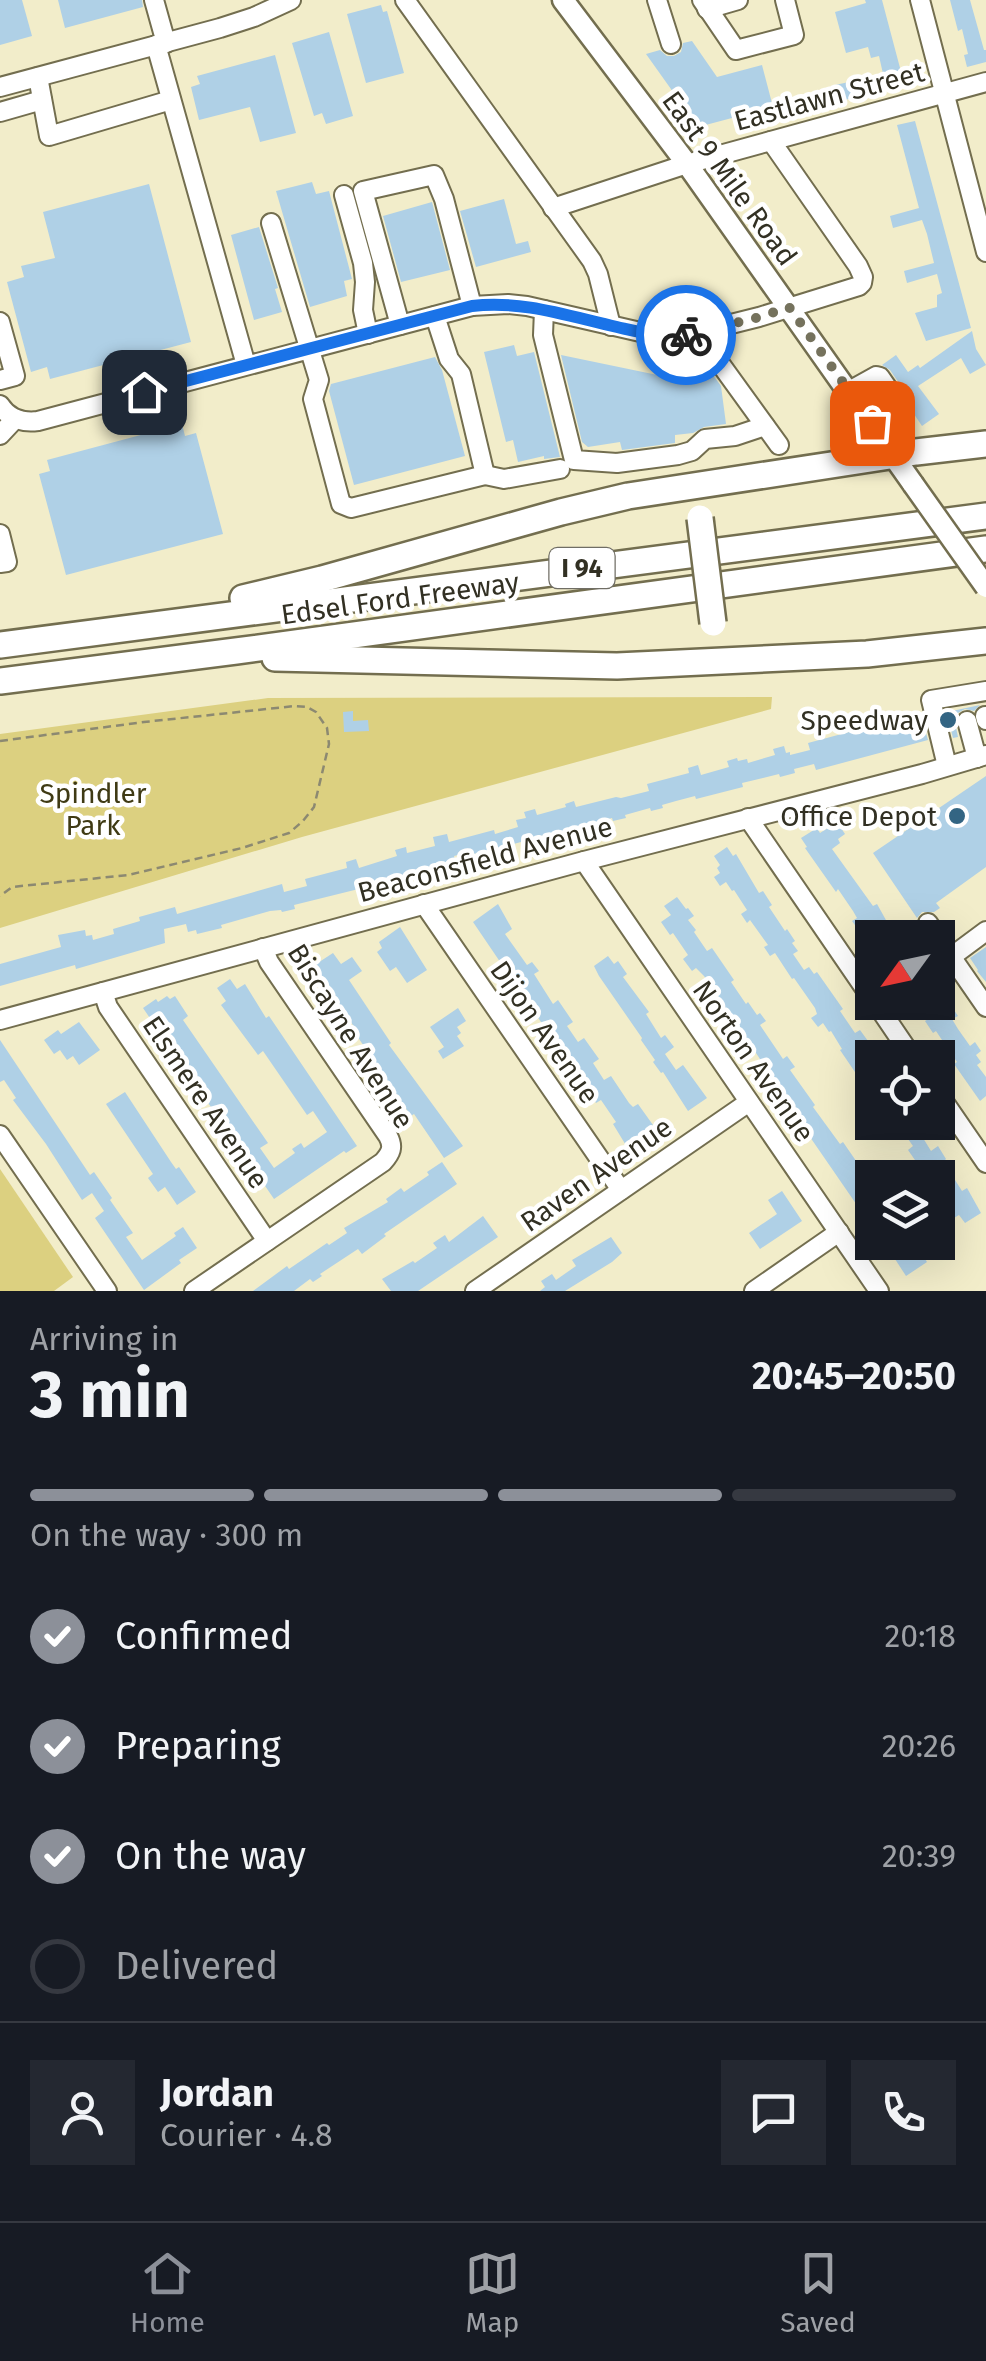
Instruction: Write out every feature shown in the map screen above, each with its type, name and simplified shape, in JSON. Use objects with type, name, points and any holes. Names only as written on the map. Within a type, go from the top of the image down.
[{"type":"highway","points":[[177,621],[220,602],[322,580],[596,503],[660,489],[986,444]]},
{"type":"highway","points":[[712,482],[701,500],[700,518],[713,623],[717,643],[728,662]]},
{"type":"highway","name":"Edsel Ford Freeway","points":[[0,645],[986,516]]},
{"type":"highway","name":"Edsel Ford Freeway","points":[[0,681],[986,549]]},
{"type":"highway","points":[[236,651],[281,660],[584,666],[867,654],[986,642]]},
{"type":"main road","name":"East 9 Mile Road","points":[[563,0],[687,164],[986,587]]},
{"type":"street","points":[[154,0],[171,100],[246,365]]},
{"type":"street","points":[[0,87],[161,44],[290,0]]},
{"type":"street","points":[[405,0],[592,261],[610,326]]},
{"type":"street","points":[[657,0],[671,44]]},
{"type":"street","points":[[738,0],[705,4],[736,50],[794,35],[785,0]]},
{"type":"street","points":[[920,0],[986,252]]},
{"type":"street","points":[[38,77],[49,136],[171,100]]},
{"type":"street","name":"Eastlawn Street","points":[[553,208],[687,164],[986,82]]},
{"type":"street","points":[[0,112],[42,100]]},
{"type":"street","points":[[0,405],[15,419],[38,421],[472,306],[508,304],[664,336],[683,336],[859,286],[863,277],[858,266],[770,141]]},
{"type":"street","points":[[400,326],[363,190],[434,175],[472,306]]},
{"type":"street","points":[[344,195],[363,264],[362,310],[368,334]]},
{"type":"street","points":[[271,223],[318,380],[313,399],[341,504],[351,508],[486,475],[504,479],[560,470]]},
{"type":"street","points":[[544,310],[543,335],[574,460],[617,463],[678,455],[692,450],[704,439],[736,436],[765,426]]},
{"type":"street","points":[[435,316],[449,359],[461,374],[486,475]]},
{"type":"street","points":[[0,322],[15,376],[0,380]]},
{"type":"street","points":[[698,332],[779,446]]},
{"type":"street","points":[[849,391],[880,377],[898,403],[872,423]]},
{"type":"street","points":[[0,435],[15,419]]},
{"type":"street","points":[[0,534],[7,562],[0,564]]},
{"type":"street","points":[[946,766],[931,700],[976,710],[981,756]]},
{"type":"street","name":"Beaconsfield Avenue","points":[[0,1020],[981,756]]},
{"type":"street","points":[[748,818],[855,973]]},
{"type":"street","name":"Norton Avenue","points":[[584,861],[880,1291]]},
{"type":"street","name":"Dijon Avenue","points":[[424,904],[621,1190]]},
{"type":"street","points":[[955,954],[986,931]]},
{"type":"street","name":"Biscayne Avenue","points":[[263,948],[391,1142],[391,1154],[383,1162],[267,1241]]},
{"type":"street","points":[[955,963],[986,1008]]},
{"type":"street","name":"Elsmere Avenue","points":[[102,992],[108,1007],[267,1241]]},
{"type":"street","name":"Raven Avenue","points":[[475,1291],[749,1102]]},
{"type":"street","points":[[955,1118],[986,1163]]},
{"type":"street","points":[[0,1135],[106,1291]]},
{"type":"street","points":[[754,1291],[839,1232]]},
{"type":"street","points":[[194,1291],[267,1241]]},
{"type":"path","points":[[0,742],[294,706],[316,712],[327,728],[329,744],[314,807],[288,833],[128,875],[12,887],[0,896]]},
{"type":"green space","name":"Spindler Park","points":[[772,697],[771,709],[302,837],[0,928],[0,734],[268,698]]},
{"type":"green space","points":[[0,1169],[73,1277],[54,1291],[0,1291]]},
{"type":"building","points":[[0,0],[22,0],[32,36],[0,45]]},
{"type":"building","points":[[58,0],[142,0],[143,7],[65,28]]},
{"type":"building","points":[[865,0],[882,0],[904,83],[886,87],[879,56],[871,58],[868,47],[846,53],[835,12],[866,3]]},
{"type":"building","points":[[950,0],[970,0],[986,62],[967,67],[962,29],[958,31]]},
{"type":"building","points":[[381,5],[383,12],[387,11],[404,73],[366,83],[347,14]]},
{"type":"building","points":[[329,32],[353,116],[326,124],[322,113],[314,116],[292,43]]},
{"type":"building","points":[[692,41],[717,77],[762,65],[773,107],[698,127],[646,54],[660,50],[674,56],[681,52],[683,43]]},
{"type":"building","points":[[275,55],[296,133],[260,142],[250,107],[199,120],[191,87],[200,84],[197,76]]},
{"type":"building","points":[[849,82],[853,98],[840,101],[835,85]]},
{"type":"building","points":[[915,121],[971,328],[926,341],[915,313],[937,307],[937,295],[942,293],[937,274],[907,283],[904,271],[934,263],[927,234],[922,220],[893,228],[890,216],[919,208],[897,125]]},
{"type":"building","points":[[312,182],[316,194],[329,191],[352,279],[344,281],[347,296],[310,307],[276,191]]},
{"type":"building","points":[[149,184],[191,342],[50,379],[47,367],[31,372],[7,282],[24,277],[21,266],[55,258],[43,212]]},
{"type":"building","points":[[504,199],[516,244],[528,241],[531,252],[476,267],[460,211]]},
{"type":"building","points":[[432,202],[450,270],[401,282],[383,216]]},
{"type":"building","points":[[259,227],[282,312],[254,320],[231,235]]},
{"type":"building","points":[[972,331],[976,349],[986,365],[970,374],[961,358],[918,386],[939,414],[922,426],[910,408],[908,396],[882,365],[896,355],[908,372],[918,365],[920,368]]},
{"type":"building","points":[[514,345],[517,356],[534,352],[560,457],[518,462],[513,440],[506,442],[484,352]]},
{"type":"building","points":[[561,355],[667,377],[710,371],[721,386],[726,424],[675,435],[675,443],[622,450],[620,442],[588,447],[582,442]]},
{"type":"building","points":[[435,357],[465,456],[354,485],[329,391],[331,384]]},
{"type":"building","points":[[182,424],[185,436],[196,433],[223,534],[66,575],[39,474],[50,471],[47,460]]},
{"type":"building","points":[[980,705],[974,711],[965,709],[958,713],[958,737],[953,738],[946,710]]},
{"type":"building","points":[[353,711],[353,721],[368,720],[369,731],[344,732],[343,712]]},
{"type":"building","points":[[920,713],[928,740],[816,770],[814,764],[794,769],[795,773],[742,783],[743,787],[676,801],[662,805],[663,808],[625,815],[626,818],[612,818],[563,835],[562,831],[541,836],[536,842],[521,842],[485,855],[484,851],[473,851],[454,856],[456,864],[416,870],[407,877],[294,905],[295,909],[270,911],[221,925],[222,928],[197,934],[196,930],[188,932],[186,924],[164,929],[165,943],[0,986],[0,964],[61,947],[58,935],[85,930],[93,940],[140,921],[139,917],[175,907],[177,914],[282,884],[284,892],[307,886],[305,879],[347,868],[346,862],[356,859],[359,868],[397,856],[395,850],[406,847],[407,853],[435,846],[433,837],[447,834],[449,842],[494,830],[495,834],[518,827],[516,820],[526,818],[524,812],[535,809],[537,815],[574,801],[576,807],[649,791],[647,784],[689,773],[688,768],[698,765],[701,775],[729,767],[727,761],[737,758],[747,759],[748,763],[775,755],[773,749],[784,746],[790,755],[810,750],[808,743]]},
{"type":"building","name":"Office Depot","points":[[986,776],[986,867],[936,903],[940,908],[922,912],[917,918],[873,853]]},
{"type":"building","points":[[837,822],[845,834],[832,849],[886,920],[855,920],[855,925],[853,911],[801,838],[817,828],[820,833]]},
{"type":"building","points":[[727,847],[733,856],[736,854],[795,941],[792,943],[798,951],[793,954],[804,970],[809,967],[814,974],[817,972],[855,1033],[860,1030],[867,1040],[855,1040],[855,1072],[831,1031],[823,1023],[818,1027],[811,1018],[817,1014],[815,1008],[794,978],[775,953],[770,956],[764,947],[768,945],[741,914],[747,910],[734,890],[726,882],[720,886],[714,877],[720,873],[720,865],[714,856]]},
{"type":"building","points":[[677,897],[688,908],[694,916],[688,920],[707,951],[712,948],[746,1004],[766,1021],[760,1025],[783,1059],[787,1056],[795,1067],[790,1070],[813,1107],[855,1160],[855,1202],[788,1110],[780,1098],[785,1094],[758,1061],[746,1038],[743,1040],[704,976],[696,968],[692,971],[683,959],[688,955],[661,922],[671,915],[664,906]]},
{"type":"building","points":[[498,904],[512,929],[505,934],[527,965],[532,962],[539,971],[534,974],[553,1004],[558,1000],[573,1022],[567,1026],[578,1042],[584,1038],[599,1059],[593,1063],[604,1080],[611,1076],[629,1103],[633,1107],[638,1104],[653,1125],[627,1147],[601,1100],[596,1103],[473,922]]},
{"type":"building","points":[[400,927],[427,970],[407,983],[396,967],[390,971],[377,952],[382,948],[379,942]]},
{"type":"building","points":[[986,947],[986,982],[970,958]]},
{"type":"building","points":[[333,953],[341,964],[352,957],[362,971],[349,980],[389,1045],[463,1146],[444,1158],[310,968]]},
{"type":"building","points":[[608,956],[614,964],[618,961],[627,974],[623,977],[649,1012],[646,1014],[661,1038],[665,1035],[674,1047],[665,1054],[676,1070],[683,1065],[707,1098],[688,1111],[599,976],[594,966]]},
{"type":"building","points":[[230,979],[237,989],[245,984],[357,1146],[274,1199],[143,1008],[156,999],[158,1002],[175,996],[188,1016],[183,1020],[268,1143],[260,1148],[274,1168],[295,1153],[292,1149],[301,1143],[304,1148],[327,1132],[313,1111],[307,1115],[263,1051],[258,1055],[221,1005],[226,1001],[217,988]]},
{"type":"building","points":[[458,1008],[466,1021],[457,1027],[461,1033],[457,1036],[464,1046],[443,1059],[438,1051],[444,1047],[430,1027]]},
{"type":"building","points":[[953,1020],[970,1046],[975,1042],[981,1051],[976,1055],[981,1062],[977,1065],[986,1077],[986,1096],[980,1101],[955,1065],[955,1040],[942,1040],[925,1021]]},
{"type":"building","points":[[79,1022],[100,1050],[79,1065],[73,1056],[67,1060],[60,1050],[54,1054],[44,1040]]},
{"type":"building","points":[[0,1040],[90,1175],[94,1172],[112,1198],[133,1233],[126,1237],[142,1260],[183,1227],[197,1248],[144,1290],[95,1218],[104,1211],[92,1193],[82,1200],[13,1100],[16,1098],[4,1080],[0,1082]]},
{"type":"building","points":[[125,1092],[171,1162],[196,1192],[177,1205],[165,1187],[158,1192],[148,1178],[153,1174],[106,1104]]},
{"type":"building","points":[[909,1140],[924,1140],[931,1151],[938,1146],[946,1159],[915,1160],[908,1150],[913,1146]]},
{"type":"building","points":[[442,1162],[457,1184],[384,1234],[362,1254],[358,1249],[294,1291],[253,1291],[287,1266],[289,1269],[347,1233],[344,1228],[388,1202],[386,1199],[401,1188],[404,1192]]},
{"type":"building","points":[[955,1179],[962,1191],[967,1188],[981,1213],[965,1223],[959,1215],[955,1217]]},
{"type":"building","points":[[782,1191],[802,1221],[760,1249],[749,1233],[777,1214],[768,1200]]},
{"type":"building","points":[[483,1216],[498,1237],[418,1291],[391,1291],[382,1279],[437,1248],[433,1243],[445,1235],[449,1242]]},
{"type":"building","points":[[611,1237],[622,1253],[612,1262],[565,1291],[540,1291],[545,1287],[541,1281],[552,1274],[556,1280],[576,1266],[572,1260]]},
{"type":"building","points":[[896,1260],[926,1260],[927,1262],[906,1276]]},
{"type":"way so far","points":[[686,335],[789,307],[872,423]]},
{"type":"place","name":"Speedway","points":[[948,720]]},
{"type":"place","name":"Office Depot","points":[[957,816]]},
{"type":"route","points":[[144,392],[472,306],[527,306],[649,334],[686,335]]}]
